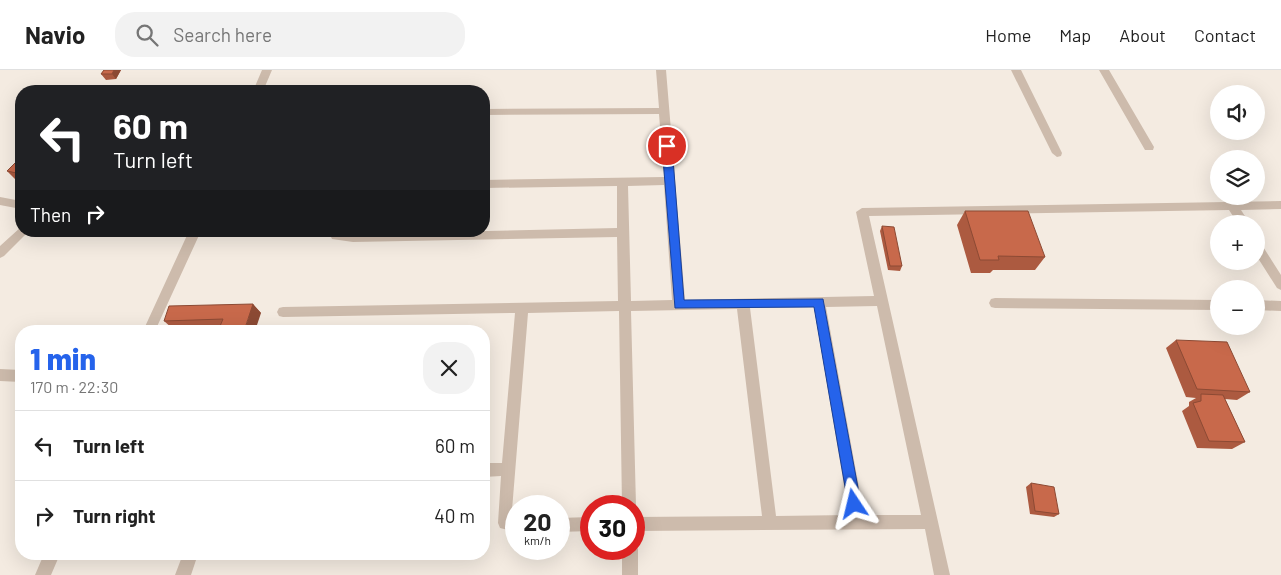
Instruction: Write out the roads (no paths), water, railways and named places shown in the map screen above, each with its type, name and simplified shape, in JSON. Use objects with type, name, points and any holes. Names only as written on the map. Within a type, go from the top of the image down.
[{"type":"street","points":[[261,85],[267,70]]},
{"type":"street","points":[[661,70],[679,305]]},
{"type":"street","points":[[1016,70],[1057,153]]},
{"type":"street","points":[[1104,70],[1149,147]]},
{"type":"street","points":[[490,112],[664,111]]},
{"type":"street","points":[[490,184],[669,181]]},
{"type":"street","points":[[622,182],[629,495]]},
{"type":"street","points":[[0,201],[15,204]]},
{"type":"street","points":[[942,575],[862,212],[1281,205]]},
{"type":"street","points":[[1232,206],[1238,215]]},
{"type":"street","points":[[490,235],[623,232]]},
{"type":"street","points":[[0,253],[16,237]]},
{"type":"street","points":[[152,325],[192,237]]},
{"type":"street","points":[[344,237],[398,237]]},
{"type":"street","points":[[1265,259],[1281,285]]},
{"type":"street","points":[[283,312],[882,301]]},
{"type":"street","points":[[819,302],[858,522]]},
{"type":"street","points":[[995,303],[1210,305]]},
{"type":"street","points":[[743,304],[770,523]]},
{"type":"street","points":[[1265,305],[1281,306]]},
{"type":"street","points":[[507,495],[522,308]]},
{"type":"street","points":[[0,375],[15,376]]},
{"type":"street","points":[[490,470],[509,470]]},
{"type":"street","points":[[645,524],[930,522]]},
{"type":"street","points":[[43,575],[49,560]]},
{"type":"street","points":[[183,575],[188,560]]},
{"type":"street","points":[[630,560],[630,575]]}]
